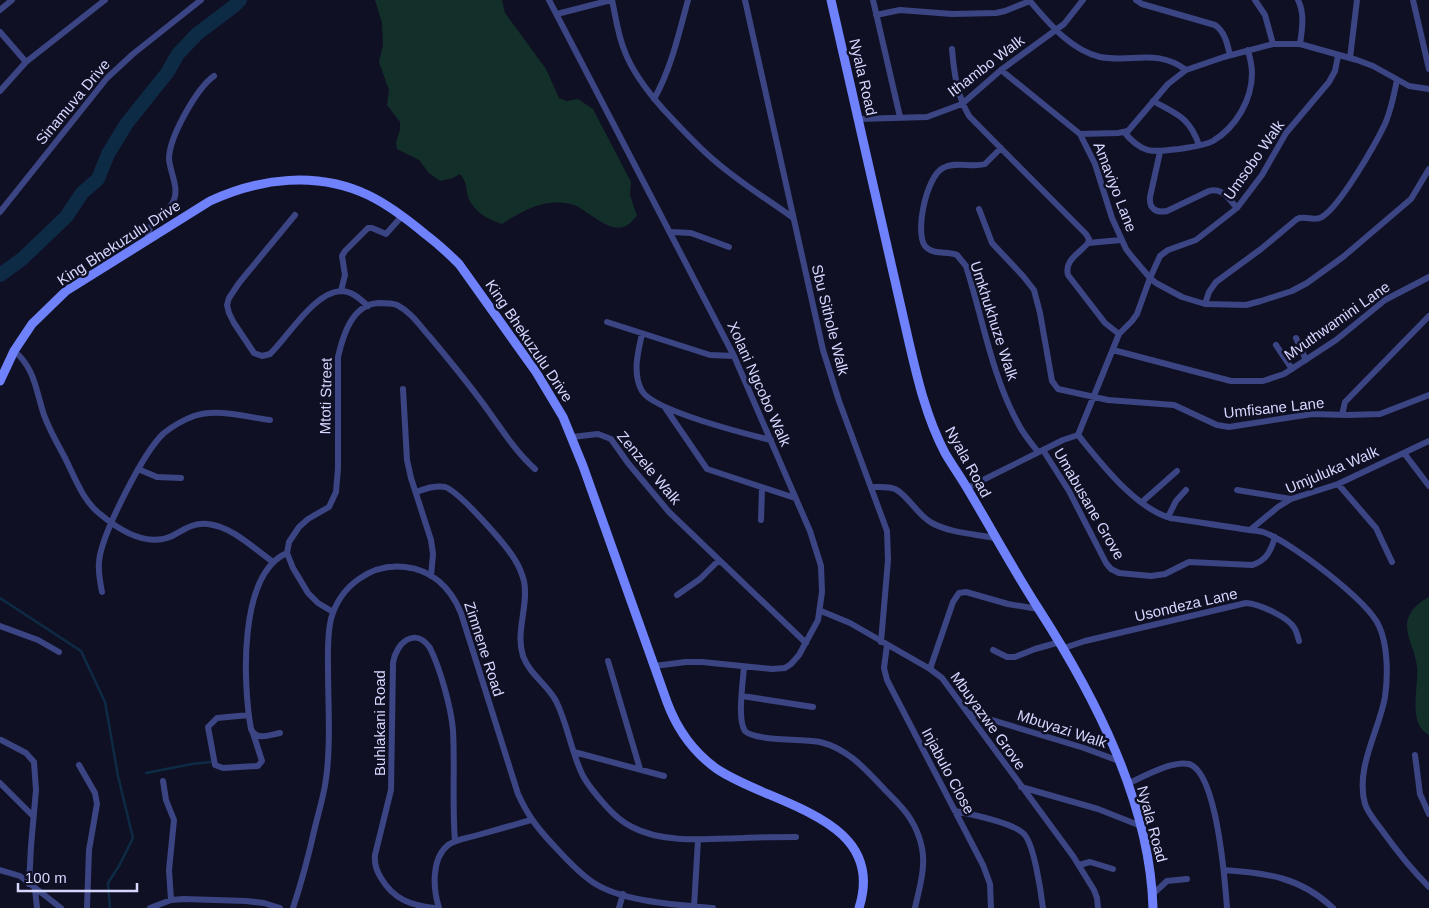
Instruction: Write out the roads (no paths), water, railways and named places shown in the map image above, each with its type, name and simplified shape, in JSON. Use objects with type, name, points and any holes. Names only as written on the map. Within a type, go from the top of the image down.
[{"type":"street","points":[[0,10],[12,0]]},
{"type":"street","points":[[0,90],[26,62],[105,0]]},
{"type":"street","name":"Sinamuva Drive","points":[[0,212],[107,78],[133,54],[200,0]]},
{"type":"street","name":"Xolani Ngcobo Walk","points":[[550,0],[734,356],[810,531],[821,566],[822,592],[818,620],[792,664],[784,668],[772,669],[702,662],[654,666]]},
{"type":"street","points":[[557,14],[612,0],[624,52],[654,99],[685,134],[716,162],[792,217]]},
{"type":"street","points":[[654,99],[661,87],[688,0]]},
{"type":"street","name":"Nyala Road","points":[[831,0],[924,401],[945,453],[1038,609],[1062,645],[1098,711],[1119,762],[1140,826],[1149,862],[1153,908]]},
{"type":"street","points":[[873,0],[900,117]]},
{"type":"street","points":[[876,15],[900,10],[952,14],[996,13],[1030,0],[1056,30],[1072,43],[1099,56],[1161,58],[1173,62],[1186,70]]},
{"type":"street","name":"Ithambo Walk","points":[[858,119],[935,115],[962,104],[1001,70],[1064,24],[1083,0]]},
{"type":"street","points":[[1136,0],[1142,4],[1215,25],[1222,31],[1225,37],[1230,55]]},
{"type":"street","points":[[1255,0],[1265,15],[1273,44]]},
{"type":"street","points":[[1298,0],[1301,6],[1302,17],[1300,44]]},
{"type":"street","points":[[1350,58],[1357,0]]},
{"type":"street","points":[[1414,0],[1426,44],[1429,69]]},
{"type":"street","name":"Sbu Sithole Walk","points":[[743,1],[828,370],[884,519],[888,539],[884,643]]},
{"type":"street","points":[[0,32],[26,62]]},
{"type":"street","points":[[1080,134],[1124,132],[1132,127],[1168,84],[1186,70],[1230,55],[1273,44],[1300,44],[1350,58],[1373,66],[1413,87],[1429,88]]},
{"type":"street","points":[[952,49],[955,76],[962,104],[969,116],[1086,234],[1089,239],[1088,243]]},
{"type":"street","points":[[1124,132],[1142,148],[1160,152],[1212,141],[1237,119],[1244,108],[1252,74],[1248,50]]},
{"type":"street","name":"Umsobo Walk","points":[[1119,334],[1135,317],[1160,256],[1165,252],[1196,240],[1237,208],[1262,175],[1286,134],[1329,82],[1335,71],[1338,56]]},
{"type":"street","name":"Amaviyo Lane","points":[[1001,70],[1080,134],[1095,164],[1112,218],[1122,240],[1133,258],[1150,278],[1182,297],[1205,304],[1246,304],[1276,296],[1308,283],[1344,257],[1411,199],[1429,170]]},
{"type":"street","points":[[148,240],[151,224],[167,210],[174,200],[175,189],[169,159],[172,144],[185,116],[206,83],[214,76]]},
{"type":"street","points":[[1205,304],[1209,292],[1216,282],[1302,216],[1314,219],[1322,217],[1340,197],[1384,125],[1397,80]]},
{"type":"street","points":[[1153,102],[1189,123],[1199,145]]},
{"type":"street","name":"Umkhukhuze Walk","points":[[1001,148],[985,164],[948,166],[941,169],[934,176],[928,188],[922,218],[924,244],[929,250],[957,255],[966,266],[995,368],[1009,405],[1021,428],[1041,451]]},
{"type":"street","points":[[1160,152],[1150,197],[1149,204],[1152,208],[1161,212],[1167,211],[1209,191],[1216,190],[1226,195],[1237,208]]},
{"type":"street","name":"King Bhekuzulu Drive","points":[[0,380],[14,351],[32,324],[66,291],[210,201],[226,193],[276,181],[307,180],[349,188],[380,201],[449,253],[471,280],[559,408],[572,437],[677,725],[703,758],[726,774],[828,822],[841,832],[856,853],[863,871],[862,896],[859,908]]},
{"type":"street","name":"Umfisane Lane","points":[[979,209],[992,243],[1034,290],[1054,386],[1062,390],[1108,400],[1174,405],[1223,427],[1242,426],[1312,414],[1380,414],[1429,395]]},
{"type":"street","points":[[295,215],[239,283],[229,298],[227,305],[234,323],[254,352],[266,356],[272,352],[312,308],[325,297],[342,291],[357,296],[368,306],[384,303],[396,305],[412,316],[460,372],[520,455],[535,469]]},
{"type":"street","points":[[342,291],[345,274],[342,259],[345,251],[368,228],[386,234],[402,216]]},
{"type":"street","points":[[671,232],[691,233],[729,247]]},
{"type":"street","points":[[967,488],[1063,440],[1078,435],[1119,334],[1105,323],[1068,275],[1067,266],[1088,243],[1122,240]]},
{"type":"street","name":"Mvuthwamini Lane","points":[[1113,350],[1237,382],[1270,380],[1292,369],[1336,340],[1385,300],[1429,277]]},
{"type":"street","name":"Mtoti Street","points":[[287,553],[289,542],[299,527],[308,519],[327,509],[335,497],[338,468],[338,357],[342,339],[349,324],[354,316],[368,306]]},
{"type":"street","points":[[1342,415],[1345,402],[1429,316]]},
{"type":"street","points":[[607,322],[710,355],[734,356]]},
{"type":"street","points":[[642,334],[636,368],[641,389],[648,398],[666,408],[771,440]]},
{"type":"street","points":[[1296,338],[1306,360]]},
{"type":"street","points":[[1276,345],[1292,369]]},
{"type":"street","points":[[14,351],[28,364],[46,421],[86,499],[94,509],[112,523],[137,537],[150,540],[163,539],[194,525],[215,525],[229,531],[273,562]]},
{"type":"street","points":[[403,389],[407,460],[432,547],[431,576]]},
{"type":"street","points":[[666,408],[707,469],[795,498]]},
{"type":"street","points":[[102,592],[99,562],[112,523],[138,469],[164,433],[193,416],[213,413],[270,420]]},
{"type":"street","name":"Zenzele Walk","points":[[572,437],[598,434],[611,439],[634,472],[669,512],[806,643]]},
{"type":"street","points":[[1078,435],[1122,484],[1142,502],[1157,512],[1168,517],[1262,532],[1274,537],[1338,582],[1379,624],[1383,641],[1386,682],[1380,715],[1367,757],[1364,802],[1367,810],[1389,841],[1411,869],[1429,887]]},
{"type":"street","name":"Umjuluka Walk","points":[[1250,530],[1291,499],[1338,484],[1429,441]]},
{"type":"street","name":"Umabusane Grove","points":[[1041,451],[1069,491],[1106,563],[1110,569],[1118,573],[1145,576],[1161,575],[1189,562],[1252,565],[1261,562],[1267,556],[1274,537]]},
{"type":"street","points":[[1404,453],[1429,486]]},
{"type":"street","points":[[138,469],[157,477],[181,478]]},
{"type":"street","points":[[1142,502],[1177,470]]},
{"type":"street","points":[[1338,484],[1376,528],[1392,562]]},
{"type":"street","points":[[416,492],[435,487],[447,488],[454,492],[507,548],[516,561],[524,580],[525,591],[521,638],[524,656],[534,675],[556,702],[582,774],[609,810],[631,827],[652,834],[698,840],[796,837]]},
{"type":"street","points":[[872,487],[897,490],[922,516],[935,524],[995,538]]},
{"type":"street","points":[[761,520],[762,488]]},
{"type":"street","points":[[1168,517],[1176,501],[1186,490]]},
{"type":"street","points":[[1237,490],[1291,499]]},
{"type":"street","points":[[249,714],[217,718],[208,727],[216,765],[223,768],[258,766],[262,761],[249,714],[247,658],[250,610],[257,590],[273,562],[287,553],[297,577],[308,593],[318,603],[334,612]]},
{"type":"street","points":[[677,596],[700,579],[719,560]]},
{"type":"street","name":"Zimnene Road","points":[[293,908],[309,853],[326,780],[329,630],[334,612],[337,603],[355,582],[371,572],[393,567],[405,567],[424,572],[445,586],[450,592],[461,613],[518,794],[531,820],[560,852],[586,877],[606,889],[655,902],[713,908]]},
{"type":"street","points":[[930,669],[953,602],[959,593],[966,592],[1008,604],[1038,609]]},
{"type":"street","name":"Usondeza Lane","points":[[993,650],[1008,657],[1015,657],[1036,649],[1085,641],[1246,603],[1258,605],[1288,622],[1295,628],[1299,641]]},
{"type":"street","name":"Mbuyazwe Grove","points":[[820,611],[850,623],[930,669],[948,684],[1079,866],[1094,890],[1098,908]]},
{"type":"street","points":[[0,626],[38,640],[59,652]]},
{"type":"street","name":"Buhlakani Road","points":[[434,908],[401,900],[390,892],[375,866],[375,855],[391,790],[392,663],[398,646],[407,640],[420,639],[425,641],[430,648],[449,708],[453,730],[453,811],[456,842]]},
{"type":"street","name":"Injabulo Close","points":[[884,643],[884,668],[887,680],[988,878],[991,891],[991,908]]},
{"type":"street","points":[[608,662],[640,769]]},
{"type":"street","points":[[744,667],[742,721],[748,734],[768,738],[820,742],[839,749],[861,765],[907,813],[919,839],[923,857],[922,875],[915,908]]},
{"type":"street","points":[[742,696],[813,707]]},
{"type":"street","name":"Mbuyazi Walk","points":[[969,713],[1075,745],[1119,762]]},
{"type":"street","points":[[253,733],[260,736],[280,732]]},
{"type":"street","points":[[1,740],[26,753],[34,762],[36,782],[29,884]]},
{"type":"street","points":[[574,752],[664,776]]},
{"type":"street","points":[[1415,755],[1420,794],[1429,814]]},
{"type":"street","points":[[1127,784],[1175,764],[1189,765],[1197,769],[1204,778],[1212,803],[1224,870],[1227,908]]},
{"type":"street","points":[[78,765],[95,793],[98,804],[90,850],[87,908]]},
{"type":"street","points":[[163,781],[166,800],[174,820],[169,870],[171,900]]},
{"type":"street","points":[[0,783],[33,816]]},
{"type":"street","points":[[1021,787],[1098,809],[1140,826]]},
{"type":"street","points":[[955,811],[1012,827],[1025,834],[1030,846],[1039,883],[1043,908]]},
{"type":"street","points":[[439,908],[435,889],[437,863],[444,850],[456,842],[531,820]]},
{"type":"street","points":[[694,906],[698,840]]},
{"type":"street","points":[[1079,866],[1090,862],[1113,869]]},
{"type":"street","points":[[0,870],[12,872],[61,908]]},
{"type":"street","points":[[1224,870],[1260,872],[1280,877],[1313,892],[1333,908]]},
{"type":"street","points":[[1153,894],[1166,881],[1187,879]]},
{"type":"street","points":[[35,889],[37,908]]},
{"type":"street","points":[[618,908],[623,894]]},
{"type":"street","points":[[150,908],[171,900],[184,899],[246,901],[264,903],[280,908]]},
{"type":"waterway","points":[[0,275],[22,259],[66,217],[82,193],[98,179],[108,154],[127,123],[167,73],[178,54],[197,34],[240,0]]},
{"type":"waterway","points":[[0,598],[81,651],[105,702],[118,776],[133,838],[108,883],[110,908]]},
{"type":"waterway","points":[[146,773],[210,762]]}]
